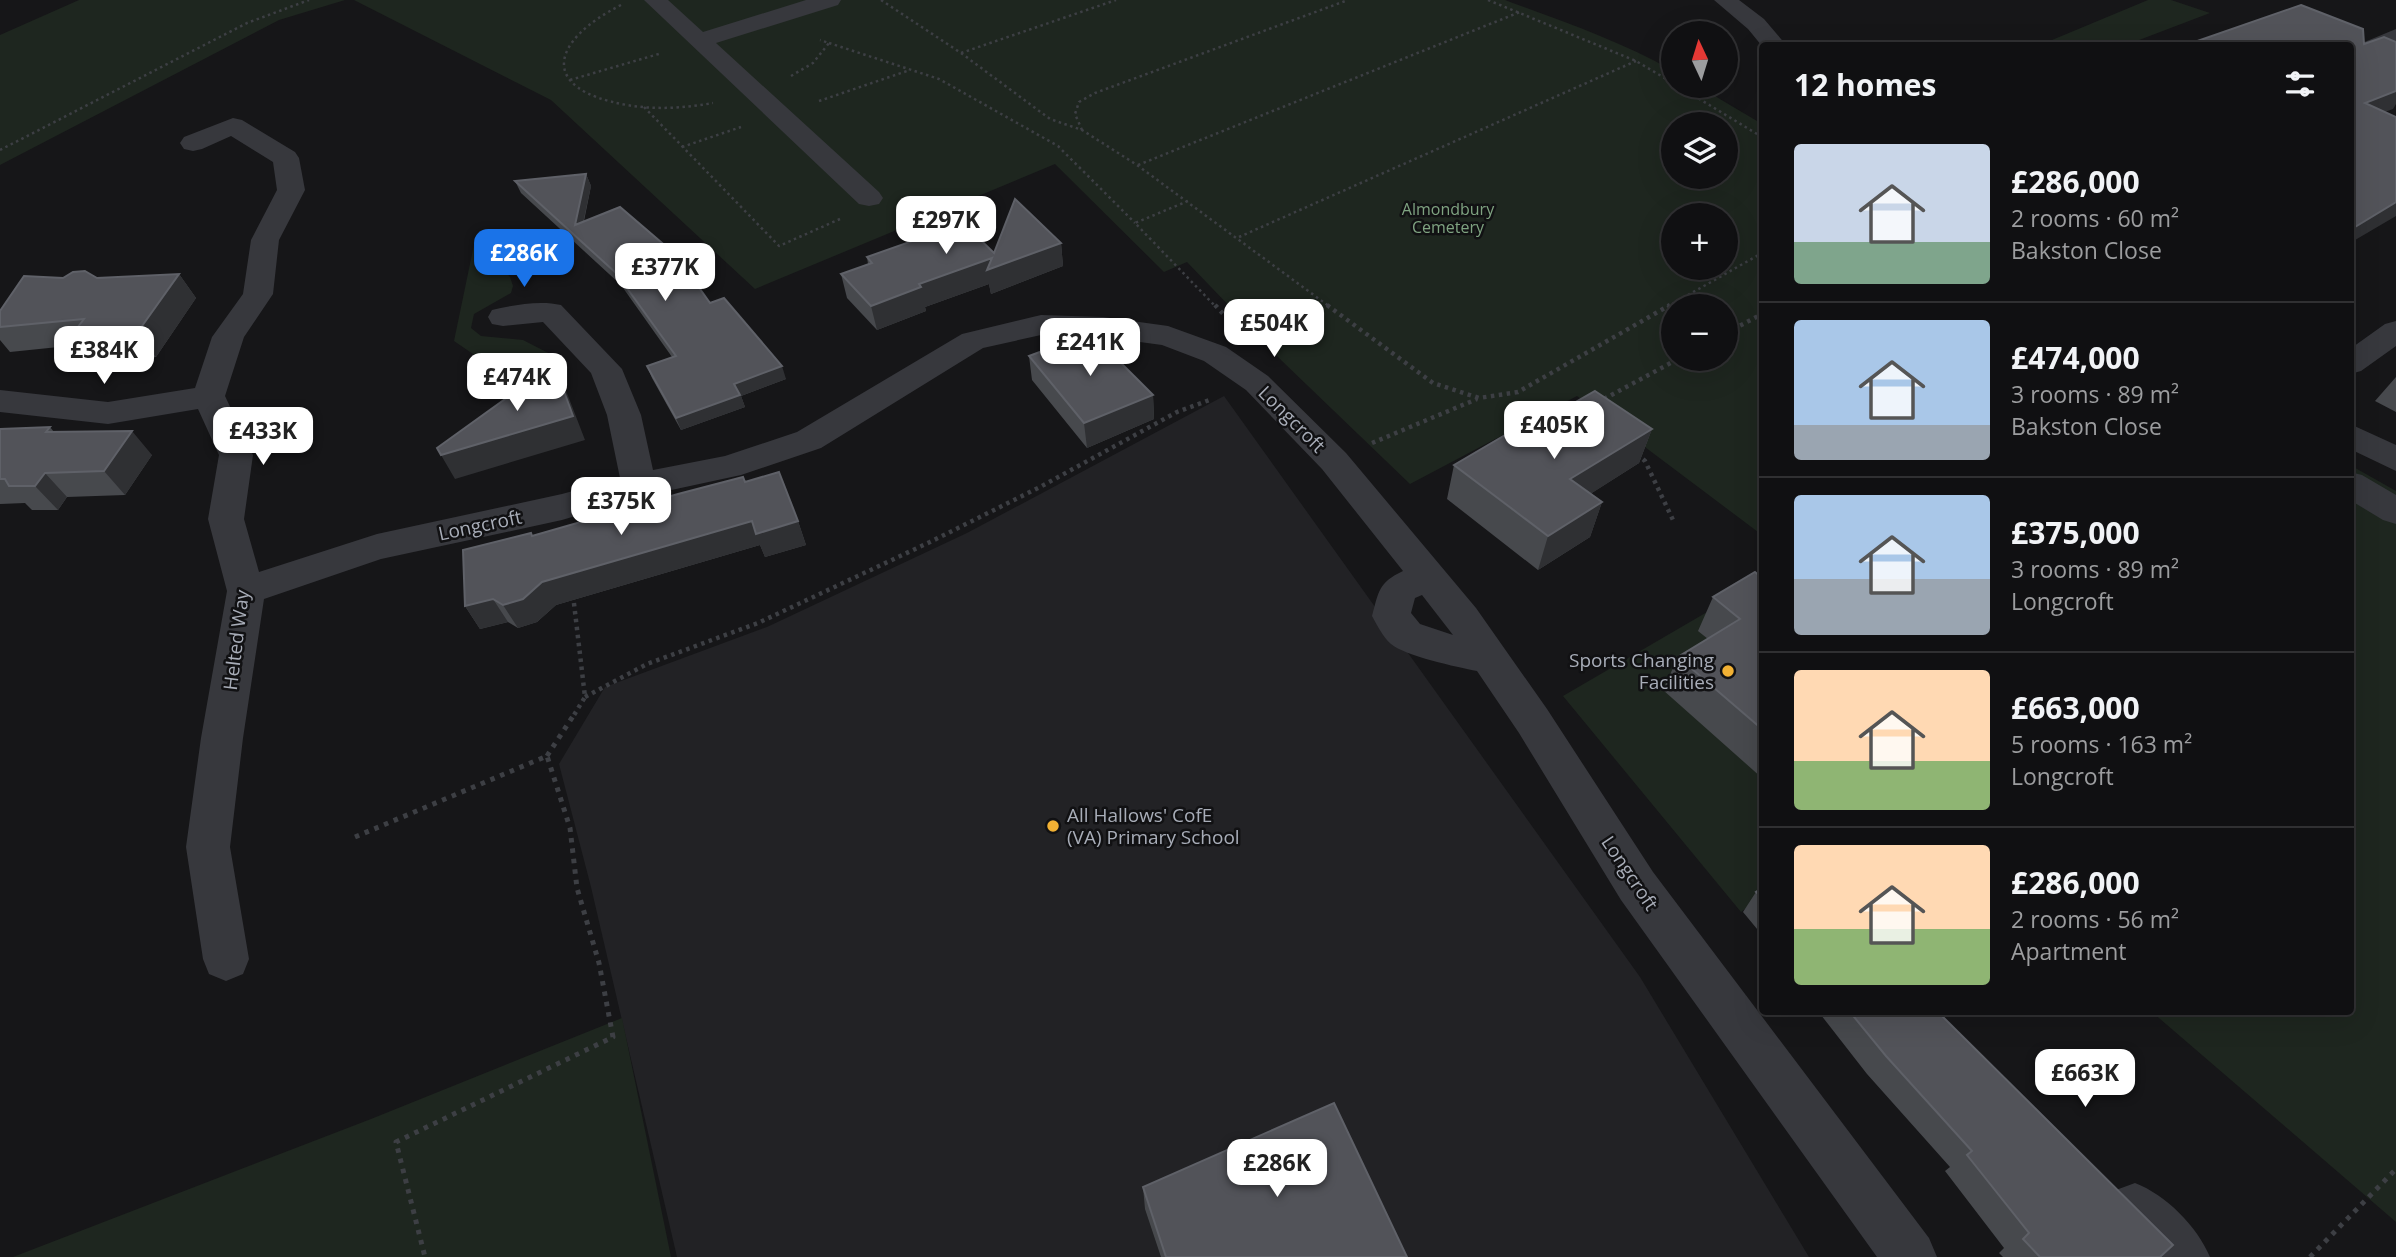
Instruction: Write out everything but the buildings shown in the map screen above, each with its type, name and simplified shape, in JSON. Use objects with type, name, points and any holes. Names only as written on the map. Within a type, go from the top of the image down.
[{"type":"street","points":[[655,0],[869,198]]},
{"type":"street","points":[[699,41],[830,0]]},
{"type":"street","points":[[1725,0],[1756,24],[1772,42]]},
{"type":"street","points":[[2354,55],[2396,36]]},
{"type":"street","points":[[0,401],[108,413],[209,396],[228,337],[258,294],[265,240],[290,190],[286,158],[233,126],[193,143]]},
{"type":"street","points":[[503,317],[559,300],[606,369],[624,415],[639,485]]},
{"type":"street","name":"Longcroft","points":[[246,591],[377,547],[562,508],[639,485],[729,467],[809,440],[973,341],[1041,325],[1103,327],[1168,336],[1215,354],[1257,383],[1334,461],[1462,618],[1534,721],[1637,886],[1910,1257]]},
{"type":"street","points":[[2354,361],[2396,331]]},
{"type":"street","name":"Helted Way","points":[[209,396],[236,455],[226,519],[246,591],[222,738],[208,848],[226,959]]},
{"type":"street","points":[[2354,437],[2396,459]]},
{"type":"street","points":[[2354,486],[2396,511]]},
{"type":"street","points":[[1427,576],[1398,590],[1391,616],[1406,635],[1446,649],[1490,658]]},
{"type":"street","points":[[2104,1178],[2183,1257]]},
{"type":"path","points":[[0,150],[247,23],[309,0]]},
{"type":"path","points":[[881,0],[961,53],[1050,119],[1082,130],[1137,165],[1433,383],[1479,398]]},
{"type":"path","points":[[961,53],[1116,0]]},
{"type":"path","points":[[1082,130],[1075,114],[1079,102],[1096,93],[1348,0]]},
{"type":"path","points":[[1488,0],[1636,61],[1661,76]]},
{"type":"path","points":[[1137,165],[1520,12]]},
{"type":"path","points":[[570,80],[699,41]]},
{"type":"path","points":[[829,43],[939,79],[1058,146],[1233,325],[1230,338],[1215,354]]},
{"type":"path","points":[[1238,237],[1636,61]]},
{"type":"path","points":[[876,82],[911,70]]},
{"type":"path","points":[[1698,98],[1759,134]]},
{"type":"path","points":[[644,107],[779,246],[838,220],[869,198]]},
{"type":"path","points":[[1135,223],[1188,201]]},
{"type":"path","points":[[1380,440],[1479,398],[1518,392],[1759,255]]},
{"type":"path","points":[[1738,327],[1759,316]]},
{"type":"path","points":[[1608,409],[1603,398],[1661,368]]},
{"type":"path","points":[[355,837],[547,756],[585,697],[647,664],[758,623],[1040,487],[1177,412],[1257,383]]},
{"type":"path","points":[[1630,446],[1645,461],[1674,520]]},
{"type":"path","points":[[572,589],[585,697]]},
{"type":"path","points":[[425,1257],[396,1142],[613,1037],[599,963],[577,888],[570,828],[547,756]]},
{"type":"path","points":[[2310,1257],[2396,1169]]},
{"type":"shaded area","name":"All Hallows' CofE (VA) Primary School","points":[[1224,396],[1640,977],[1809,1257],[677,1257],[591,887],[559,764],[605,687],[767,627],[967,533]]},
{"type":"green space","points":[[79,0],[345,0],[279,20],[0,165],[0,35]]},
{"type":"green space","name":"Almondbury Cemetery","points":[[354,0],[1505,0],[1590,32],[1661,65],[1661,98],[1718,98],[1759,122],[1759,533],[1577,396],[1410,484],[1282,361],[1187,262],[1164,272],[1055,164],[755,289],[551,100]]},
{"type":"green space","points":[[2148,0],[2171,0],[2210,13],[2134,42],[2047,42]]},
{"type":"green space","points":[[482,234],[482,247],[510,277],[513,286],[511,293],[474,314],[471,328],[481,336],[523,340],[562,360],[495,369],[454,341],[476,235]]},
{"type":"green space","points":[[2354,467],[2396,491],[2396,1222],[2155,1015],[2354,1015]]},
{"type":"green space","points":[[1759,582],[1759,898],[1741,912],[1563,696]]},
{"type":"green space","points":[[622,1018],[671,1257],[13,1257],[371,1119]]},
{"type":"place","name":"Sports Changing Facilities","points":[[1728,671]]},
{"type":"place","name":"All Hallows' CofE (VA) Primary School","points":[[1053,826]]}]
